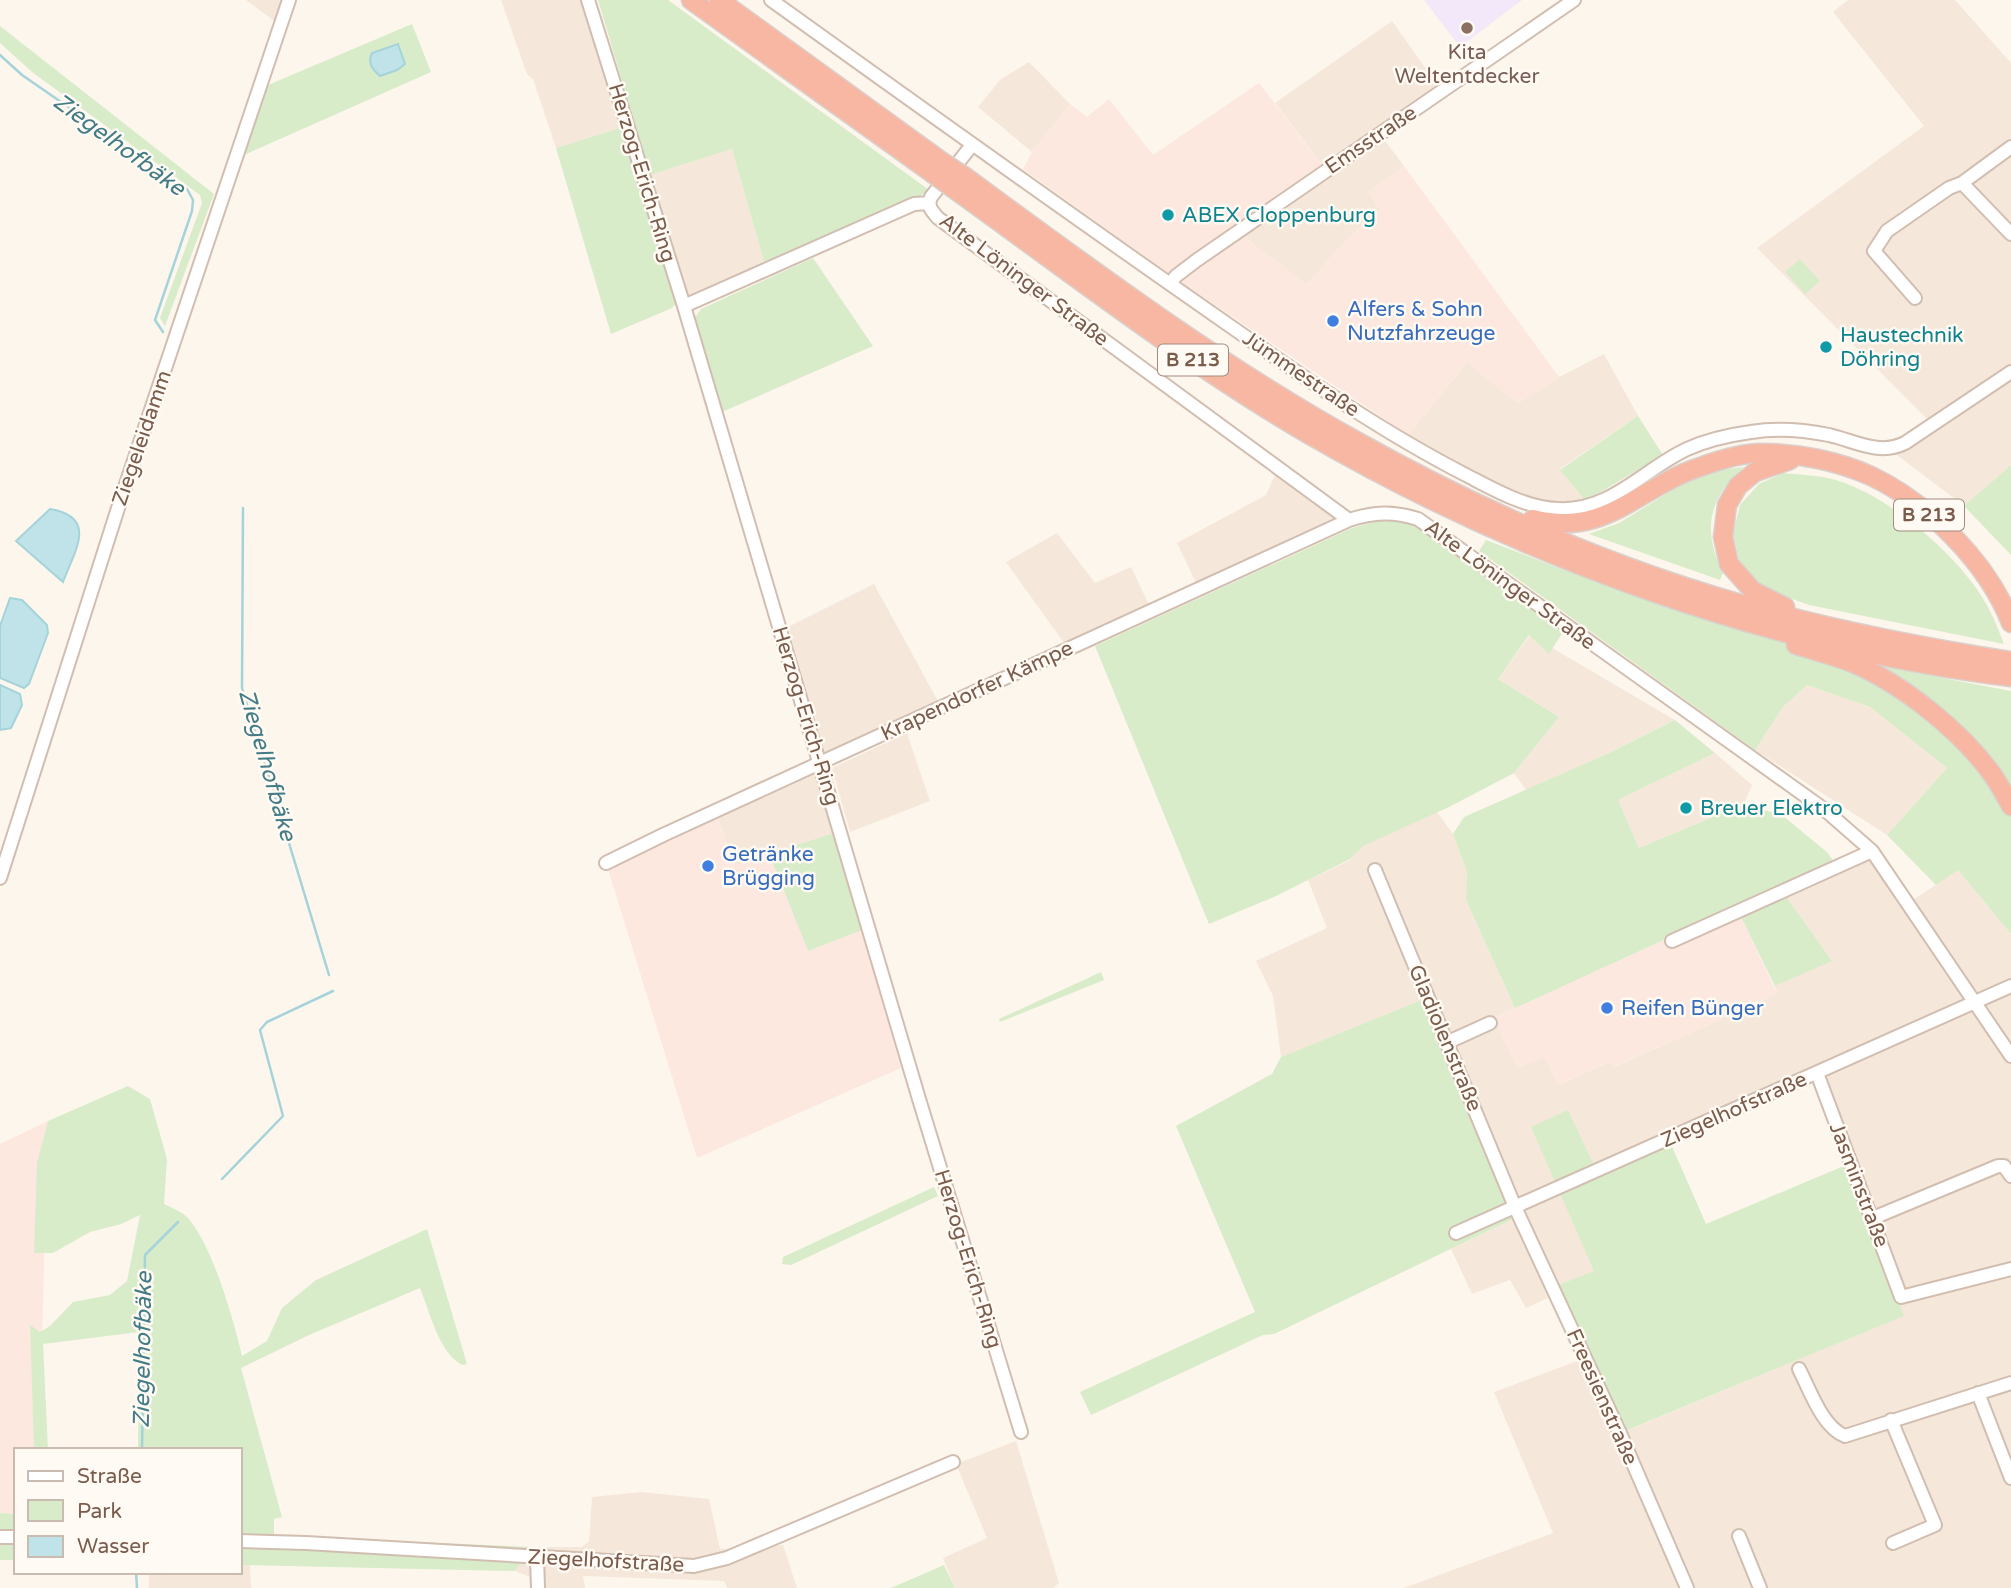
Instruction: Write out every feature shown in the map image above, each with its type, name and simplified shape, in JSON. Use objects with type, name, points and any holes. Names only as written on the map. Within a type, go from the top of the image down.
[{"type":"highway","name":"B 213","points":[[691,0],[1210,353],[1285,400],[1407,468],[1490,509],[1659,577],[1741,604],[1834,628],[2011,661]]},
{"type":"highway","name":"B 213","points":[[719,0],[936,167]]},
{"type":"highway","name":"B 213","points":[[959,183],[1215,375],[1343,453],[1478,522],[1559,557],[1657,594],[1746,622],[1863,650],[2011,677]]},
{"type":"highway","name":"B 213","points":[[1407,468],[1418,467],[1535,520],[1562,524],[1594,520],[1697,467],[1731,458],[1761,453],[1847,466],[1873,477],[1903,495],[1938,522],[1966,551],[1988,581],[2011,623]]},
{"type":"highway","points":[[1808,458],[1780,462],[1755,472],[1738,486],[1727,505],[1723,537],[1729,564],[1753,591],[1784,607],[1823,617],[1834,628]]},
{"type":"highway","points":[[1746,622],[1757,633],[1852,663],[1899,689],[1949,726],[1991,773],[2011,806]]},
{"type":"street","name":"Ziegeleidamm","points":[[0,878],[119,505],[289,0]]},
{"type":"street","name":"Herzog-Erich-Ring","points":[[588,0],[684,306],[915,1086],[1021,1432]]},
{"type":"street","name":"Jümmestraße","points":[[771,0],[972,145],[1341,403],[1433,458],[1498,492],[1544,508],[1567,510],[1600,502],[1686,450],[1728,436],[1763,430],[1797,431],[1828,435],[1877,449],[1894,448],[2011,372]]},
{"type":"street","name":"Emsstraße","points":[[1170,284],[1197,260],[1574,0]]},
{"type":"street","name":"Alte Löninger Straße","points":[[972,145],[931,197],[931,211],[1349,520],[1383,512],[1400,513],[1418,519],[1814,802],[1872,851],[2011,1056]]},
{"type":"street","points":[[1915,298],[1874,251],[1887,231],[1950,188],[1962,183],[2011,147]]},
{"type":"street","points":[[1962,183],[2011,234]]},
{"type":"street","points":[[684,306],[914,204],[929,203]]},
{"type":"street","name":"Krapendorfer Kämpe","points":[[606,863],[1349,520]]},
{"type":"street","points":[[1672,942],[1872,851]]},
{"type":"street","name":"Gladiolenstraße","points":[[1375,870],[1515,1207]]},
{"type":"street","name":"Ziegelhofstraße","points":[[1456,1233],[2011,986]]},
{"type":"street","points":[[1447,1043],[1490,1023]]},
{"type":"street","name":"Jasminstraße","points":[[1817,1073],[1901,1297],[2011,1269]]},
{"type":"street","points":[[1873,1218],[1998,1166],[2004,1166],[2011,1176]]},
{"type":"street","name":"Freesienstraße","points":[[1515,1207],[1619,1431],[1687,1588]]},
{"type":"street","points":[[1799,1369],[1825,1416],[1837,1432],[1845,1436],[2011,1383]]},
{"type":"street","points":[[1978,1393],[2011,1478]]},
{"type":"street","points":[[1891,1420],[1935,1525],[1893,1543]]},
{"type":"street","name":"Ziegelhofstraße","points":[[242,1541],[694,1566],[726,1558],[953,1461]]},
{"type":"street","points":[[1739,1536],[1760,1588]]},
{"type":"street","points":[[537,1557],[538,1588]]},
{"type":"shaded area","points":[[246,0],[286,0],[279,24],[273,20]]},
{"type":"shaded area","points":[[501,0],[586,0],[623,127],[556,148],[533,79],[527,74]]},
{"type":"shaded area","name":"Kita Weltentdecker","points":[[1424,0],[1522,0],[1460,47]]},
{"type":"shaded area","points":[[1848,0],[1955,0],[2011,63],[2011,465],[1964,506],[1897,455],[1929,421],[1757,248],[1924,126],[1833,12]]},
{"type":"shaded area","points":[[1392,21],[1438,86],[1323,166],[1275,103]]},
{"type":"shaded area","points":[[1029,62],[1070,104],[1032,152],[978,107],[1000,80]]},
{"type":"shaded area","points":[[1259,83],[1325,169],[1248,222],[1254,229],[1245,238],[1307,285],[1344,242],[1380,210],[1369,192],[1404,166],[1559,377],[1518,403],[1467,362],[1408,435],[1181,282],[1023,169],[1032,152],[1070,104],[1087,117],[1109,99],[1153,155]]},
{"type":"shaded area","points":[[1383,138],[1404,166],[1369,192],[1380,210],[1344,242],[1307,285],[1245,238],[1254,229],[1248,221]]},
{"type":"shaded area","points":[[732,149],[765,265],[692,297],[687,295],[650,175]]},
{"type":"shaded area","points":[[1604,354],[1638,416],[1560,469],[1584,499],[1569,504],[1534,499],[1497,485],[1408,435],[1467,362],[1518,403],[1559,377]]},
{"type":"shaded area","points":[[1276,473],[1342,520],[1198,587],[1177,543],[1266,495]]},
{"type":"shaded area","points":[[1057,533],[1095,583],[1131,567],[1151,609],[1067,647],[1006,562]]},
{"type":"shaded area","points":[[874,584],[939,703],[824,753],[788,627]]},
{"type":"shaded area","points":[[1530,635],[1675,720],[1526,790],[1514,773],[1559,717],[1498,679]]},
{"type":"shaded area","points":[[1807,685],[1870,707],[1947,768],[1887,835],[1755,750],[1783,707]]},
{"type":"shaded area","points":[[907,733],[930,801],[850,832],[832,768]]},
{"type":"shaded area","points":[[1715,753],[1752,785],[1744,804],[1639,848],[1618,800]]},
{"type":"shaded area","points":[[815,770],[834,833],[735,866],[717,816]]},
{"type":"shaded area","points":[[1437,812],[1453,834],[1467,872],[1466,900],[1515,1008],[1493,1018],[1545,1057],[1558,1085],[1611,1061],[1614,1067],[1777,994],[1775,986],[1831,961],[1785,895],[1870,856],[1904,906],[1958,870],[2011,934],[2011,1588],[1404,1588],[1553,1533],[1494,1392],[1577,1361],[1626,1431],[1903,1316],[1813,1078],[1598,1174],[1532,1127],[1595,1271],[1558,1285],[1424,999],[1281,1057],[1273,996],[1256,961],[1327,928],[1308,880],[1350,860],[1362,846]]},
{"type":"shaded area","points":[[717,816],[735,866],[769,854],[808,951],[862,930],[901,1068],[697,1158],[608,869]]},
{"type":"shaded area","name":"Reifen Bünger","points":[[1736,907],[1778,994],[1613,1067],[1610,1061],[1558,1085],[1545,1057],[1517,1068],[1493,1018]]},
{"type":"shaded area","points":[[48,1121],[39,1448],[14,1448],[14,1514],[0,1513],[0,1144]]},
{"type":"shaded area","points":[[1515,1218],[1548,1298],[1526,1308],[1510,1280],[1472,1294],[1451,1249]]},
{"type":"shaded area","points":[[1016,1441],[1059,1583],[1053,1588],[955,1588],[943,1558],[987,1538],[956,1464]]},
{"type":"shaded area","points":[[641,1492],[709,1499],[720,1549],[783,1545],[797,1588],[727,1588],[724,1581],[583,1576],[585,1588],[531,1588],[530,1577],[515,1571],[533,1547],[582,1547],[589,1541],[592,1497]]},
{"type":"shaded area","points":[[242,1564],[250,1565],[251,1588],[149,1588],[149,1574],[242,1574]]},
{"type":"green space","points":[[598,0],[668,0],[929,190],[914,200],[765,265],[732,149],[650,175]]},
{"type":"green space","points":[[412,24],[431,72],[244,155],[268,85]]},
{"type":"green space","points":[[0,26],[214,194],[165,326],[160,318],[202,203],[200,195],[32,72],[0,43]]},
{"type":"green space","points":[[623,127],[677,302],[672,308],[611,334],[556,148]]},
{"type":"green space","points":[[813,258],[873,346],[722,412],[694,319],[701,309]]},
{"type":"green space","points":[[1800,259],[1820,281],[1805,294],[1785,272]]},
{"type":"green space","points":[[1638,416],[1663,455],[1584,499],[1560,470]]},
{"type":"green space","points":[[2011,465],[2011,555],[1964,506]]},
{"type":"green space","points":[[1744,467],[1723,491],[1712,516],[1712,542],[1723,573],[1720,580],[1589,534],[1619,523],[1687,481],[1719,470]]},
{"type":"green space","points":[[1783,473],[1842,482],[1862,490],[1905,517],[1945,552],[1978,590],[2004,644],[1809,605],[1767,590],[1740,564],[1733,534],[1740,505],[1759,484]]},
{"type":"green space","points":[[1389,518],[1410,521],[1563,632],[1549,654],[1529,635],[1498,679],[1559,717],[1514,773],[1449,807],[1363,846],[1350,859],[1274,897],[1209,924],[1095,646],[1352,528]]},
{"type":"green space","points":[[1486,540],[1559,568],[1849,665],[1875,680],[1943,729],[1985,773],[2011,815],[2011,934],[1958,870],[1936,885],[1887,835],[1947,768],[1870,707],[1807,685],[1783,707],[1755,750],[1479,551]]},
{"type":"green space","points":[[1885,667],[2011,691],[2011,791],[1888,673]]},
{"type":"green space","points":[[1675,720],[1715,753],[1618,800],[1639,848],[1744,804],[1782,815],[1828,853],[1834,862],[1515,1008],[1466,900],[1467,872],[1453,834],[1464,817],[1609,753]]},
{"type":"green space","points":[[834,833],[862,930],[808,951],[769,854]]},
{"type":"green space","points":[[1785,895],[1832,961],[1775,986],[1740,915]]},
{"type":"green space","points":[[1101,972],[1104,980],[1000,1022],[999,1019]]},
{"type":"green space","points":[[1424,999],[1515,1218],[1274,1334],[1263,1335],[1091,1415],[1080,1392],[1255,1312],[1176,1126],[1272,1074],[1281,1057]]},
{"type":"green space","points":[[128,1086],[150,1099],[167,1159],[164,1204],[188,1218],[206,1246],[228,1303],[242,1356],[267,1341],[282,1308],[316,1280],[427,1229],[467,1364],[463,1365],[455,1360],[448,1352],[431,1320],[420,1288],[309,1335],[241,1368],[282,1517],[274,1519],[274,1536],[533,1547],[515,1571],[242,1565],[242,1448],[138,1448],[139,1332],[43,1344],[48,1448],[34,1448],[30,1325],[40,1332],[50,1326],[73,1302],[110,1295],[127,1281],[140,1215],[121,1224],[90,1232],[53,1253],[34,1253],[37,1163],[48,1121]]},
{"type":"green space","points":[[1568,1110],[1598,1174],[1670,1142],[1706,1224],[1846,1165],[1904,1316],[1625,1431],[1558,1285],[1594,1271],[1531,1127]]},
{"type":"green space","points":[[934,1187],[938,1196],[791,1265],[782,1264],[783,1257]]},
{"type":"green space","points":[[0,1513],[14,1514],[14,1560],[0,1560]]},
{"type":"green space","points":[[944,1565],[955,1588],[891,1588]]},
{"type":"water","points":[[398,44],[405,64],[380,76],[372,66],[372,53]]},
{"type":"water","points":[[50,509],[65,513],[79,528],[77,548],[63,582],[16,541]]},
{"type":"water","points":[[10,598],[22,600],[47,625],[48,633],[29,684],[24,688],[0,678],[0,626]]},
{"type":"water","points":[[0,685],[20,694],[22,705],[11,728],[0,730]]},
{"type":"waterway","name":"Ziegelhofbäke","points":[[0,55],[22,75],[187,189],[193,200],[192,211],[155,320],[163,332]]},
{"type":"waterway","name":"Ziegelhofbäke","points":[[243,508],[242,688],[329,975]]},
{"type":"waterway","name":"Ziegelhofbäke","points":[[222,1179],[283,1116],[260,1030],[267,1022],[333,991]]},
{"type":"waterway","name":"Ziegelhofbäke","points":[[142,1448],[145,1255],[178,1222]]},
{"type":"waterway","name":"Ziegelhofbäke","points":[[136,1574],[137,1588]]},
{"type":"place","name":"Kita Weltentdecker","points":[[1467,28]]},
{"type":"place","name":"ABEX Cloppenburg","points":[[1168,215]]},
{"type":"place","name":"Alfers & Sohn Nutzfahrzeuge","points":[[1333,321]]},
{"type":"place","name":"Haustechnik Döhring","points":[[1826,347]]},
{"type":"place","name":"Breuer Elektro","points":[[1686,808]]},
{"type":"place","name":"Getränke Brügging","points":[[708,866]]},
{"type":"place","name":"Reifen Bünger","points":[[1607,1008]]}]
